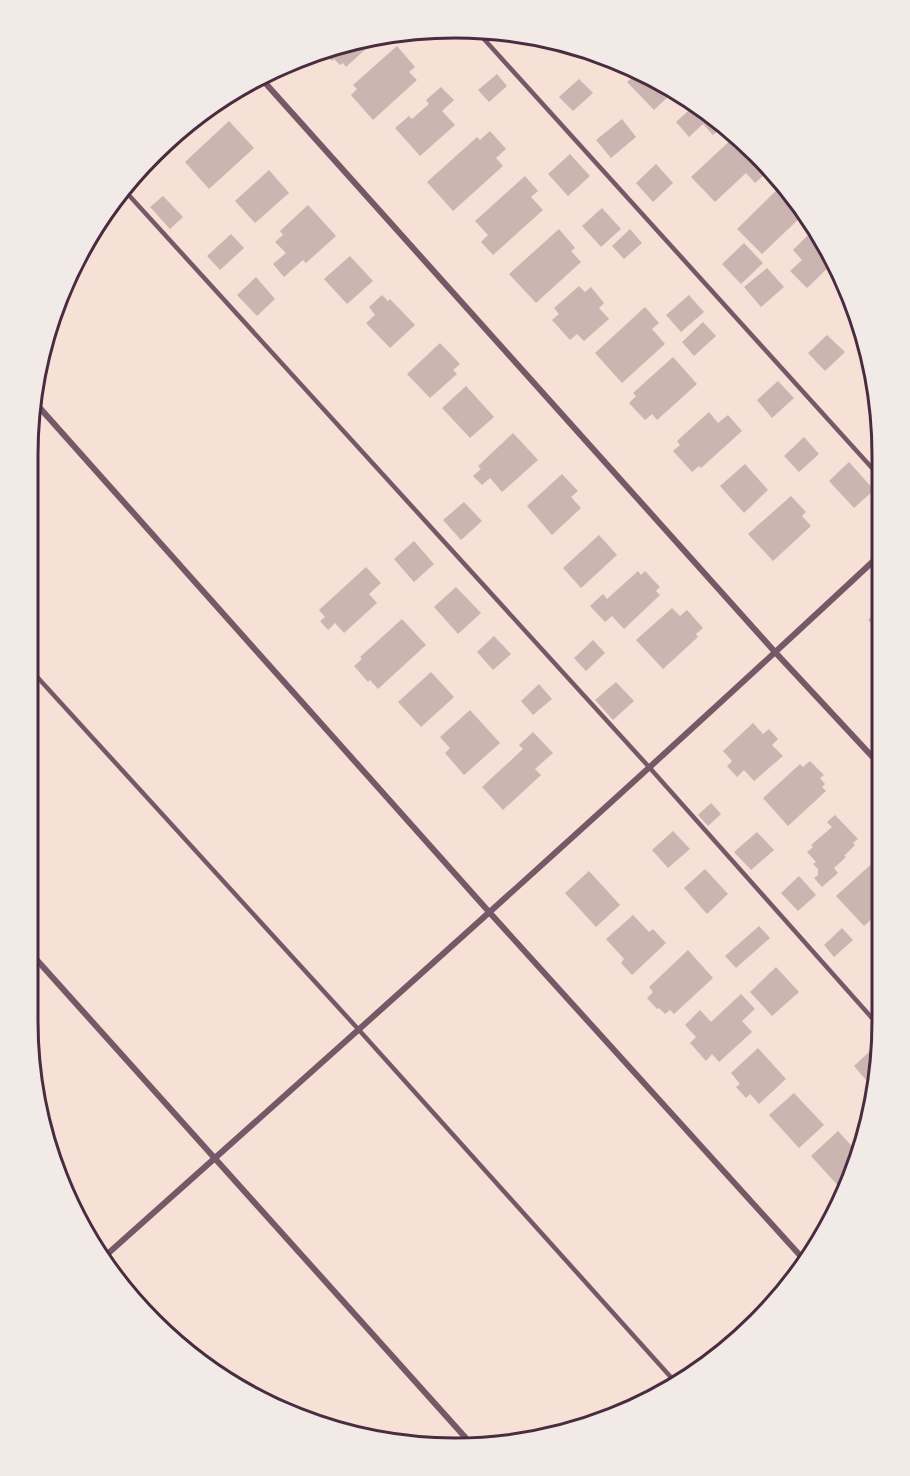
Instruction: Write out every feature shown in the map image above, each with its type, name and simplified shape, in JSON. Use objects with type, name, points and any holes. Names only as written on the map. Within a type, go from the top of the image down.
[{"type":"street","points":[[265,83],[775,652],[872,756]]},
{"type":"street","points":[[40,408],[490,913],[800,1256]]},
{"type":"street","points":[[108,1253],[490,913],[872,563]]},
{"type":"street","points":[[38,961],[466,1438]]},
{"type":"lane","points":[[483,38],[872,468]]},
{"type":"lane","points":[[129,195],[649,767],[872,1018]]},
{"type":"lane","points":[[38,678],[672,1378]]},
{"type":"building","points":[[397,46],[415,67],[409,72],[417,80],[373,120],[351,95],[357,89],[353,85]]},
{"type":"building","points":[[367,47],[346,67],[334,59],[332,61],[329,58]]},
{"type":"building","points":[[497,74],[507,86],[489,102],[478,90]]},
{"type":"building","points":[[632,77],[669,96],[654,110],[627,82]]},
{"type":"building","points":[[579,79],[593,93],[573,111],[559,97]]},
{"type":"building","points":[[441,87],[454,100],[442,111],[455,125],[420,156],[395,128],[409,116],[412,119],[429,104],[426,100]]},
{"type":"building","points":[[690,110],[717,131],[713,135],[703,124],[689,137],[676,122]]},
{"type":"building","points":[[622,119],[636,137],[611,158],[596,140]]},
{"type":"building","points":[[229,121],[254,148],[209,189],[185,162]]},
{"type":"building","points":[[490,131],[506,149],[496,158],[503,166],[453,211],[427,182],[477,137],[480,140]]},
{"type":"building","points":[[730,141],[764,175],[755,183],[746,173],[715,202],[691,177]]},
{"type":"building","points":[[570,154],[590,176],[568,196],[548,174]]},
{"type":"building","points":[[656,164],[673,183],[653,202],[636,183]]},
{"type":"building","points":[[269,170],[289,193],[255,223],[235,201]]},
{"type":"building","points":[[525,176],[538,191],[531,197],[543,210],[493,255],[481,242],[488,235],[475,221]]},
{"type":"building","points":[[777,190],[799,219],[762,254],[737,229]]},
{"type":"building","points":[[163,196],[183,217],[170,229],[150,207]]},
{"type":"building","points":[[308,205],[336,236],[306,263],[303,260],[284,277],[273,264],[286,253],[275,242],[283,235],[280,231]]},
{"type":"building","points":[[602,208],[621,229],[601,247],[582,226]]},
{"type":"building","points":[[559,229],[575,248],[571,251],[581,262],[536,303],[509,274]]},
{"type":"building","points":[[630,229],[642,243],[624,259],[612,246]]},
{"type":"building","points":[[231,234],[244,248],[220,270],[207,256]]},
{"type":"building","points":[[809,234],[828,268],[807,288],[790,271],[802,260],[793,250]]},
{"type":"building","points":[[744,243],[763,263],[741,284],[722,264]]},
{"type":"building","points":[[350,256],[373,281],[347,304],[324,279]]},
{"type":"building","points":[[767,268],[784,287],[761,307],[744,287]]},
{"type":"building","points":[[256,277],[275,299],[257,316],[237,295]]},
{"type":"building","points":[[579,286],[585,292],[591,287],[604,303],[599,308],[609,319],[584,341],[577,334],[570,340],[552,320],[559,314],[554,308]]},
{"type":"building","points":[[382,295],[388,301],[390,299],[415,325],[390,348],[366,323],[375,315],[369,307]]},
{"type":"building","points":[[689,295],[704,312],[681,332],[666,315]]},
{"type":"building","points":[[645,307],[659,323],[652,329],[665,344],[622,383],[595,353]]},
{"type":"building","points":[[703,322],[716,336],[694,356],[682,342]]},
{"type":"building","points":[[827,335],[845,352],[825,371],[808,353]]},
{"type":"building","points":[[440,343],[460,364],[453,370],[457,374],[430,398],[407,374]]},
{"type":"building","points":[[673,357],[697,384],[657,420],[652,414],[645,420],[629,403],[636,396],[633,393]]},
{"type":"building","points":[[778,381],[794,398],[772,418],[757,400]]},
{"type":"building","points":[[466,386],[494,417],[470,438],[442,408]]},
{"type":"building","points":[[709,412],[718,423],[728,415],[742,431],[701,468],[699,466],[692,472],[673,451],[680,445],[677,441]]},
{"type":"building","points":[[513,433],[538,460],[502,492],[490,478],[482,485],[473,476],[481,469],[478,466]]},
{"type":"building","points":[[804,437],[819,454],[799,472],[784,456]]},
{"type":"building","points":[[849,462],[872,488],[872,492],[854,508],[829,481]]},
{"type":"building","points":[[745,464],[768,490],[744,513],[720,486]]},
{"type":"building","points":[[562,474],[578,491],[571,497],[581,508],[552,535],[527,506]]},
{"type":"building","points":[[791,496],[806,512],[802,516],[811,526],[773,561],[748,534]]},
{"type":"building","points":[[464,502],[482,521],[461,540],[443,520]]},
{"type":"building","points":[[599,535],[617,555],[581,588],[563,568]]},
{"type":"building","points":[[414,541],[434,564],[414,582],[394,559]]},
{"type":"building","points":[[366,567],[381,583],[369,594],[377,603],[344,633],[335,623],[328,630],[320,621],[325,617],[319,610]]},
{"type":"building","points":[[638,571],[641,575],[645,571],[660,587],[656,591],[660,595],[624,629],[612,616],[605,622],[590,606],[603,594],[607,599]]},
{"type":"building","points":[[456,587],[481,613],[458,634],[434,607]]},
{"type":"building","points":[[672,608],[680,616],[687,610],[703,628],[696,634],[698,637],[663,669],[636,640]]},
{"type":"building","points":[[402,619],[426,645],[378,689],[370,680],[368,682],[354,666],[362,659],[360,657]]},
{"type":"building","points":[[494,636],[511,654],[493,670],[477,652]]},
{"type":"building","points":[[593,640],[605,653],[586,671],[574,658]]},
{"type":"building","points":[[431,672],[454,697],[421,727],[398,702]]},
{"type":"building","points":[[616,682],[634,701],[613,720],[595,700]]},
{"type":"building","points":[[539,684],[552,699],[533,715],[521,701]]},
{"type":"building","points":[[470,710],[500,743],[464,775],[445,753],[450,748],[440,737]]},
{"type":"building","points":[[753,723],[763,734],[769,729],[778,739],[772,745],[783,756],[754,781],[744,770],[737,777],[727,766],[732,761],[723,751]]},
{"type":"building","points":[[533,732],[553,753],[535,769],[541,775],[503,810],[482,787],[523,749],[519,745]]},
{"type":"building","points":[[810,761],[824,775],[820,778],[825,784],[822,787],[826,791],[788,826],[763,798],[800,764],[803,767]]},
{"type":"building","points":[[711,803],[721,814],[708,826],[698,815]]},
{"type":"building","points":[[835,815],[858,839],[844,856],[846,857],[834,868],[838,873],[822,887],[814,878],[818,875],[818,869],[813,864],[816,862],[807,852],[813,847],[811,845],[832,827],[827,822]]},
{"type":"building","points":[[673,831],[690,849],[668,868],[652,850]]},
{"type":"building","points":[[757,832],[774,850],[751,870],[734,852]]},
{"type":"building","points":[[872,864],[872,918],[864,926],[836,896]]},
{"type":"building","points":[[705,869],[728,894],[707,914],[684,888]]},
{"type":"building","points":[[589,871],[620,905],[596,927],[565,893]]},
{"type":"building","points":[[799,876],[816,895],[798,911],[781,893]]},
{"type":"building","points":[[633,915],[649,932],[653,929],[666,943],[632,975],[621,963],[624,959],[606,939]]},
{"type":"building","points":[[759,926],[770,938],[736,968],[725,956]]},
{"type":"building","points":[[842,928],[853,940],[834,957],[824,945]]},
{"type":"building","points":[[688,950],[713,978],[674,1014],[670,1010],[665,1014],[647,998],[653,992],[649,987]]},
{"type":"building","points":[[776,967],[799,992],[772,1016],[750,992]]},
{"type":"building","points":[[741,994],[755,1009],[742,1021],[752,1032],[719,1062],[712,1054],[706,1061],[690,1043],[696,1037],[685,1025],[700,1010],[711,1022]]},
{"type":"building","points":[[758,1048],[786,1079],[759,1104],[750,1094],[746,1098],[736,1087],[740,1084],[731,1073]]},
{"type":"building","points":[[871,1050],[868,1082],[854,1066]]},
{"type":"building","points":[[794,1093],[824,1125],[799,1148],[769,1115]]},
{"type":"building","points":[[838,1131],[852,1147],[838,1186],[811,1156]]}]
